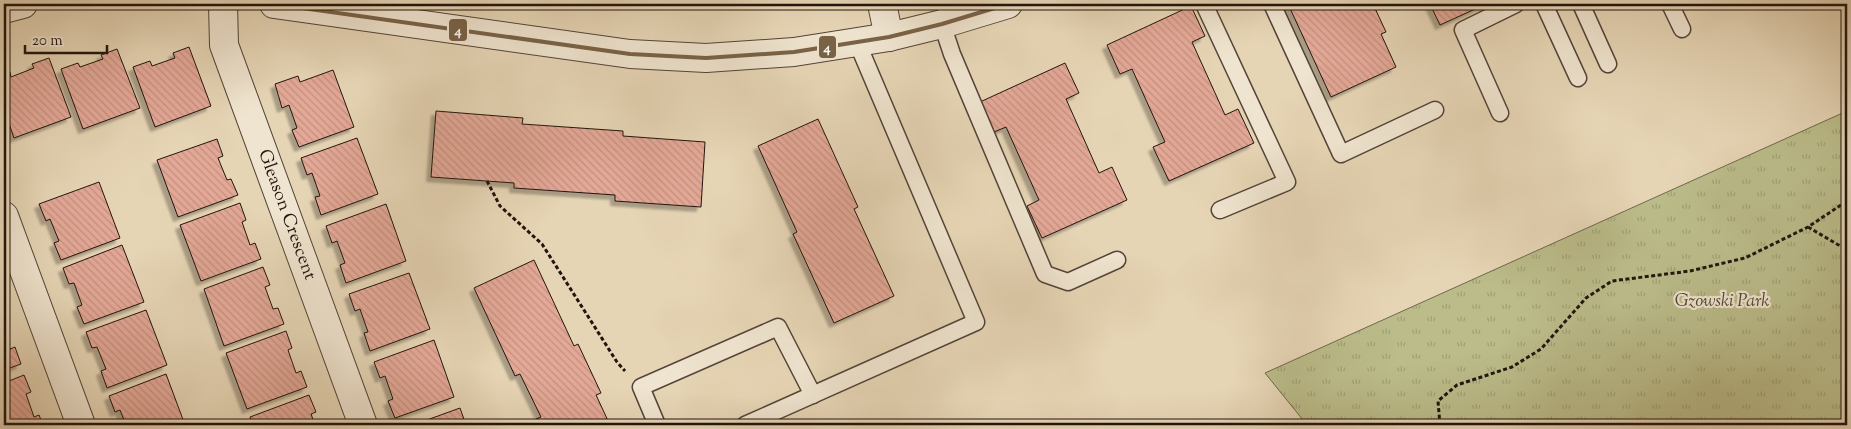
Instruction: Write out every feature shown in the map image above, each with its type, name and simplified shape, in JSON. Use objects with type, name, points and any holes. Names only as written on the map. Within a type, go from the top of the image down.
[{"type":"street","points":[[4,9],[23,4]]},
{"type":"street","name":"Gleason Crescent","points":[[223,4],[224,45],[363,425]]},
{"type":"street","points":[[274,4],[367,11],[630,54],[706,58],[794,52],[889,37],[942,24],[1008,4]]},
{"type":"street","points":[[882,4],[889,37]]},
{"type":"street","points":[[4,216],[81,425]]},
{"type":"lane","points":[[1204,4],[1286,182],[1220,210]]},
{"type":"lane","points":[[1272,4],[1341,154],[1435,110]]},
{"type":"lane","points":[[1500,113],[1463,30],[1516,4]]},
{"type":"lane","points":[[1544,4],[1578,78]]},
{"type":"lane","points":[[1580,4],[1608,64]]},
{"type":"lane","points":[[1670,4],[1682,29]]},
{"type":"lane","points":[[942,24],[952,54],[1045,274],[1068,282],[1117,260]]},
{"type":"lane","points":[[745,425],[976,322],[858,42]]},
{"type":"lane","points":[[657,425],[641,387],[778,328],[814,395]]},
{"type":"path","points":[[488,181],[500,206],[542,244],[617,362],[641,387]]},
{"type":"path","points":[[1440,425],[1438,401],[1457,385],[1512,367],[1542,349],[1586,298],[1612,281],[1690,271],[1745,258],[1808,227],[1847,201]]},
{"type":"path","points":[[1808,227],[1847,250]]},
{"type":"green space","name":"Gzowski Park","points":[[1847,111],[1847,425],[1307,425],[1265,373]]},
{"type":"building","points":[[1288,4],[1373,4],[1386,32],[1381,34],[1396,67],[1331,97]]},
{"type":"building","points":[[1430,4],[1486,4],[1440,25]]},
{"type":"building","points":[[1191,6],[1205,36],[1192,42],[1225,115],[1238,109],[1254,143],[1169,181],[1153,147],[1165,142],[1132,69],[1120,74],[1107,45]]},
{"type":"building","points":[[189,47],[211,106],[155,127],[133,67],[150,61],[152,66],[175,58],[173,53]]},
{"type":"building","points":[[117,49],[140,108],[83,129],[61,69],[78,63],[80,67],[103,59],[101,55]]},
{"type":"building","points":[[49,58],[71,117],[14,138],[4,109],[4,74],[10,72],[11,77],[34,68],[32,64]]},
{"type":"building","points":[[1065,63],[1079,93],[1066,99],[1099,173],[1112,167],[1127,200],[1042,238],[1027,206],[1039,200],[1006,127],[994,132],[980,102]]},
{"type":"building","points":[[333,70],[354,127],[299,147],[292,130],[297,128],[289,105],[282,108],[275,84],[298,76],[300,82]]},
{"type":"building","points":[[436,111],[523,118],[522,124],[623,131],[623,136],[705,142],[701,207],[615,201],[615,195],[514,188],[514,183],[431,177]]},
{"type":"building","points":[[818,119],[858,207],[854,209],[894,296],[834,323],[793,234],[797,232],[758,146]]},
{"type":"building","points":[[357,138],[378,194],[321,215],[315,197],[320,196],[312,173],[307,175],[301,158]]},
{"type":"building","points":[[217,139],[223,156],[218,158],[227,180],[231,179],[238,195],[178,217],[157,160]]},
{"type":"building","points":[[99,182],[120,238],[61,260],[54,243],[59,241],[50,219],[46,221],[39,204]]},
{"type":"building","points":[[240,203],[246,220],[242,222],[250,245],[255,243],[261,259],[201,281],[180,225]]},
{"type":"building","points":[[386,204],[406,261],[346,283],[340,265],[345,263],[337,241],[332,243],[326,226]]},
{"type":"building","points":[[122,245],[144,302],[84,324],[77,307],[82,305],[74,283],[69,284],[63,268]]},
{"type":"building","points":[[534,260],[574,346],[578,344],[601,393],[596,395],[610,425],[538,425],[536,419],[541,417],[520,374],[515,376],[474,288]]},
{"type":"building","points":[[263,267],[270,285],[265,287],[273,309],[278,308],[284,324],[224,346],[204,289]]},
{"type":"building","points":[[409,273],[430,329],[370,351],[364,333],[368,332],[360,309],[355,311],[349,294]]},
{"type":"building","points":[[146,310],[167,365],[107,388],[101,371],[106,369],[97,347],[92,348],[86,332]]},
{"type":"building","points":[[286,331],[292,348],[288,350],[296,373],[301,371],[307,387],[247,409],[226,353]]},
{"type":"building","points":[[4,332],[10,349],[15,347],[21,364],[4,370]]},
{"type":"building","points":[[434,340],[454,397],[395,418],[388,401],[393,399],[385,376],[380,378],[374,362]]},
{"type":"building","points":[[166,374],[185,425],[126,425],[120,410],[115,412],[109,396]]},
{"type":"building","points":[[24,375],[31,392],[26,394],[34,417],[39,415],[43,425],[4,425],[4,383]]},
{"type":"building","points":[[309,395],[316,412],[311,414],[315,425],[253,425],[250,417]]},
{"type":"building","points":[[460,408],[466,425],[413,425]]},
{"type":"transit line","name":"4","points":[[274,4],[630,54],[706,58],[794,52],[889,37],[942,24],[1008,4]]}]
